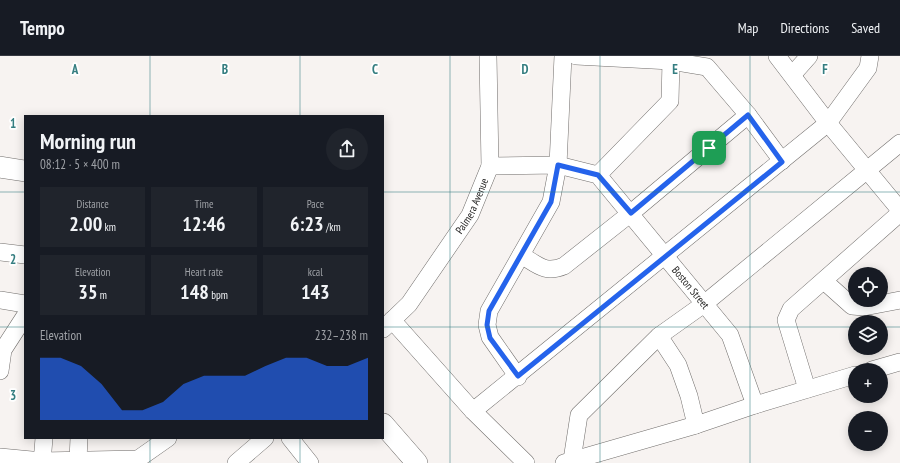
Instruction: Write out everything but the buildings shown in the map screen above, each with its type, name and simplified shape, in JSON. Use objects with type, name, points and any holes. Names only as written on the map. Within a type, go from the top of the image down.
[{"type":"street","name":"Palmera Avenue","points":[[388,325],[409,304],[470,215],[490,166],[488,56]]},
{"type":"street","points":[[518,376],[490,338],[487,325],[489,311],[551,202],[558,165],[563,56]]},
{"type":"street","points":[[576,56],[671,61],[707,67],[748,115],[782,162]]},
{"type":"street","points":[[777,56],[793,74],[828,123],[900,211],[824,281],[791,309],[786,320],[807,389]]},
{"type":"street","points":[[793,74],[809,56]]},
{"type":"street","points":[[473,411],[665,257],[828,123],[868,68],[870,56]]},
{"type":"street","points":[[490,166],[558,165],[598,175],[670,102],[671,61]]},
{"type":"street","points":[[522,255],[544,269],[554,270],[564,266],[631,213],[748,115]]},
{"type":"street","points":[[848,377],[755,405],[696,425],[568,462],[579,415],[660,336],[704,304],[900,143]]},
{"type":"street","points":[[0,167],[24,171]]},
{"type":"street","name":"Boston Street","points":[[598,175],[631,213],[665,257],[730,335],[755,405]]},
{"type":"street","points":[[0,252],[24,255]]},
{"type":"street","points":[[824,281],[852,306],[864,307],[900,300]]},
{"type":"street","points":[[0,300],[24,304]]},
{"type":"street","points":[[0,371],[2,350],[24,317]]},
{"type":"street","points":[[388,325],[526,463]]},
{"type":"street","points":[[660,336],[678,365],[689,396],[696,425]]},
{"type":"street","points":[[888,365],[900,362]]},
{"type":"street","points":[[384,425],[417,463]]},
{"type":"street","points":[[42,462],[44,439]]},
{"type":"street","points":[[78,460],[79,439]]},
{"type":"street","points":[[0,456],[42,462],[138,459],[167,439]]},
{"type":"street","points":[[236,463],[264,439]]},
{"type":"street","points":[[291,439],[310,463]]},
{"type":"route","points":[[748,115],[782,162],[518,376],[490,338],[487,325],[489,311],[551,202],[558,165],[598,175],[631,213],[709,148],[748,115]]}]
